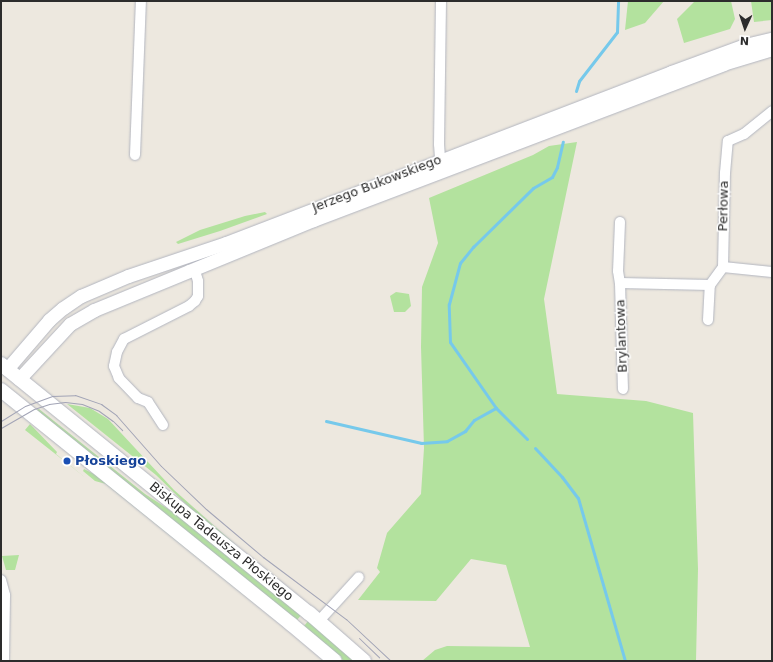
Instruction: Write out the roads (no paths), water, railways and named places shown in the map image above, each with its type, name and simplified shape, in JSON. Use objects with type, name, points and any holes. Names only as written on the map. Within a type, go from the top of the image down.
[{"type":"main road","name":"Biskupa Tadeusza Płoskiego","points":[[3,369],[19,379],[319,621],[364,661]]},
{"type":"main road","points":[[3,395],[19,379]]},
{"type":"main road","name":"Biskupa Tadeusza Płoskiego","points":[[3,395],[292,624],[335,661]]},
{"type":"street","points":[[135,155],[141,1]]},
{"type":"street","points":[[442,1],[442,165]]},
{"type":"street","name":"Jerzego Bukowskiego","points":[[19,379],[70,324],[94,310],[442,165],[693,64],[745,45],[772,39]]},
{"type":"street","name":"Jerzego Bukowskiego","points":[[3,369],[49,320],[81,296],[128,276],[723,64],[772,49]]},
{"type":"street","name":"Perłowa","points":[[723,267],[725,174],[728,141],[744,134],[772,111]]},
{"type":"street","name":"Brylantowa","points":[[620,222],[618,271],[620,283],[623,389]]},
{"type":"street","points":[[708,320],[710,285],[723,267],[772,272]]},
{"type":"street","points":[[164,425],[148,402],[138,398],[119,378],[114,366],[117,352],[124,339],[175,317],[189,306],[198,296],[199,287],[196,274],[189,270]]},
{"type":"street","name":"Brylantowa","points":[[620,283],[710,285]]},
{"type":"street","points":[[319,621],[359,577]]},
{"type":"street","points":[[1,580],[5,595],[4,661]]},
{"type":"waterway","points":[[576,91],[579,81],[617,32],[618,1]]},
{"type":"waterway","points":[[527,439],[496,408],[450,342],[449,304],[460,263],[473,247],[533,188],[552,177],[557,167],[563,142]]},
{"type":"waterway","points":[[326,421],[421,443],[447,441],[465,431],[474,420],[496,408]]},
{"type":"waterway","points":[[535,448],[562,477],[578,498],[625,661]]},
{"type":"tram line","points":[[1,421],[25,406],[52,396],[75,395],[101,404],[116,415],[161,466],[206,509],[263,557],[346,619],[391,661]]},
{"type":"tram line","points":[[1,428],[34,409],[49,404],[65,402],[82,404],[99,411],[113,421],[122,430]]},
{"type":"tram line","points":[[359,638],[379,657]]},
{"type":"place","name":"Płoskiego","points":[[67,461]]}]
